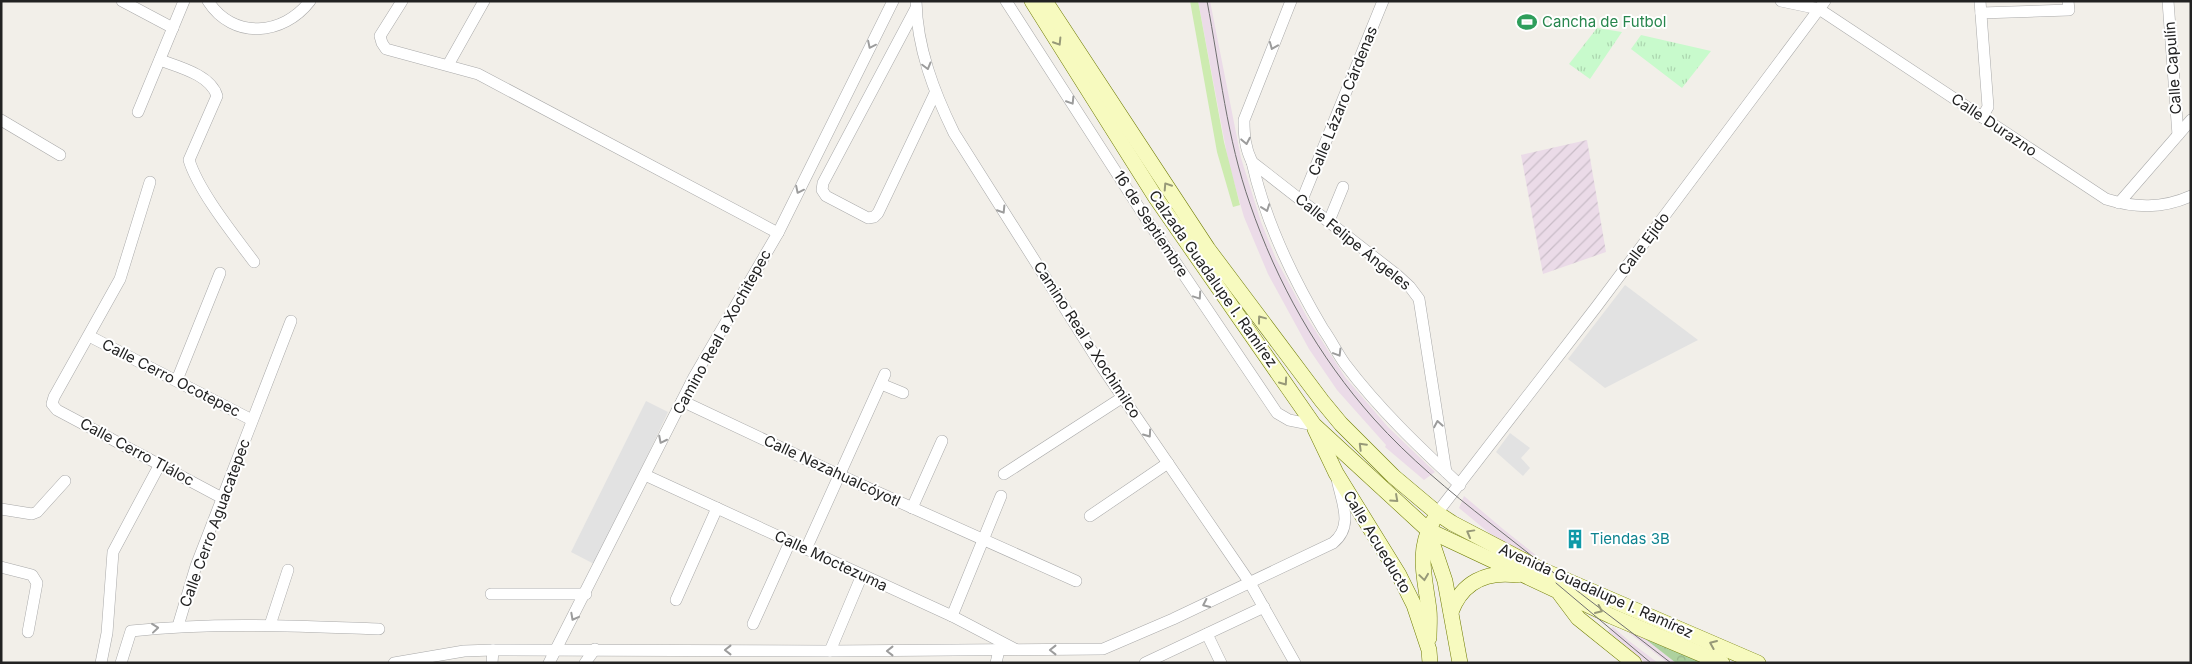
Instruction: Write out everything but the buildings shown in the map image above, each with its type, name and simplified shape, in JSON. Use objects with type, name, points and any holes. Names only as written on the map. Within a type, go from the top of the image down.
[{"type":"main road","name":"Calzada Guadalupe I. Ramírez","points":[[1032,1],[1156,198],[1314,425],[1428,530]]},
{"type":"main road","name":"Calzada Guadalupe I. Ramírez","points":[[1045,1],[1208,249],[1322,401],[1341,424],[1393,476],[1437,513]]},
{"type":"main road","name":"Calle Acueducto","points":[[1314,425],[1336,473],[1400,575],[1414,605],[1430,656]]},
{"type":"main road","points":[[1430,656],[1429,613],[1421,559],[1423,544],[1437,513]]},
{"type":"main road","name":"Avenida Guadalupe I. Ramírez","points":[[1437,513],[1540,569],[1750,661]]},
{"type":"main road","points":[[1428,530],[1445,581],[1460,663]]},
{"type":"main road","name":"Avenida Guadalupe I. Ramírez","points":[[1428,530],[1523,576],[1722,663]]},
{"type":"main road","points":[[1451,612],[1456,598],[1468,586],[1486,576],[1505,574],[1523,576]]},
{"type":"main road","points":[[1558,591],[1578,618],[1634,663]]},
{"type":"street","points":[[122,1],[173,28]]},
{"type":"street","points":[[208,1],[213,9],[235,25],[257,28],[285,24],[299,14],[310,1]]},
{"type":"street","points":[[402,1],[380,36],[386,48],[478,74],[778,233]]},
{"type":"street","points":[[448,65],[484,1]]},
{"type":"street","name":"Camino Real a Xochitepec","points":[[549,663],[586,594],[702,362],[778,233],[893,1]]},
{"type":"street","name":"16 de Septiembre","points":[[1006,1],[1145,217],[1277,413],[1289,420],[1314,425]]},
{"type":"street","points":[[1291,1],[1244,120],[1244,136],[1256,181],[1280,246],[1303,296],[1344,363],[1378,404],[1413,441],[1460,485]]},
{"type":"street","name":"Calle Lázaro Cárdenas","points":[[1302,200],[1383,1]]},
{"type":"street","points":[[1781,1],[1822,5]]},
{"type":"street","points":[[1980,1],[1988,107],[1982,117]]},
{"type":"street","points":[[1981,13],[2069,10],[2068,1]]},
{"type":"street","name":"Calle Capulín","points":[[2168,1],[2178,135]]},
{"type":"street","points":[[138,112],[182,2]]},
{"type":"street","points":[[916,4],[823,183],[822,190],[826,196],[868,218],[874,217],[878,213],[935,93]]},
{"type":"street","name":"Camino Real a Xochimilco","points":[[916,4],[926,63],[935,93],[954,133],[1123,397],[1250,583],[1295,663]]},
{"type":"street","name":"Calle Ejido","points":[[1437,513],[1672,207],[1822,5]]},
{"type":"street","name":"Calle Durazno","points":[[1822,5],[1982,117],[2106,199],[2134,207],[2152,207],[2186,198]]},
{"type":"street","points":[[160,60],[207,81],[215,90],[217,96],[189,160],[219,213],[254,262]]},
{"type":"street","points":[[1,120],[60,156]]},
{"type":"street","points":[[2119,203],[2191,120]]},
{"type":"street","name":"Calle Felipe Ángeles","points":[[1252,162],[1397,275],[1419,299],[1446,472]]},
{"type":"street","points":[[89,336],[120,279],[150,182]]},
{"type":"street","points":[[1329,221],[1344,187]]},
{"type":"street","points":[[177,380],[220,273]]},
{"type":"street","name":"Calle Cerro Aguacatepec","points":[[178,626],[196,566],[224,499],[252,420],[291,321]]},
{"type":"street","name":"Calle Cerro Ocotepec","points":[[89,336],[252,420]]},
{"type":"street","name":"Calle Cerro Tláloc","points":[[89,336],[54,397],[52,404],[56,410],[224,499]]},
{"type":"street","points":[[806,550],[883,379],[903,393]]},
{"type":"street","points":[[1004,474],[1123,397]]},
{"type":"street","name":"Calle Nezahualcóyotl","points":[[682,401],[839,475],[1076,581]]},
{"type":"street","points":[[912,508],[942,441]]},
{"type":"street","points":[[1090,516],[1168,462]]},
{"type":"street","points":[[101,663],[107,633],[113,552],[160,464]]},
{"type":"street","points":[[394,663],[464,651],[493,650],[830,651],[1103,649],[1333,544],[1341,537],[1346,522],[1336,473]]},
{"type":"street","name":"Calle Moctezuma","points":[[645,474],[1022,650]]},
{"type":"street","points":[[1,509],[32,514],[37,512],[65,481]]},
{"type":"street","points":[[952,616],[1002,496]]},
{"type":"street","points":[[676,600],[717,508]]},
{"type":"street","points":[[753,624],[790,542]]},
{"type":"street","points":[[1,567],[32,575],[36,578],[28,632]]},
{"type":"street","points":[[270,625],[288,570]]},
{"type":"street","points":[[830,651],[862,575]]},
{"type":"street","points":[[491,594],[586,594]]},
{"type":"street","points":[[1145,663],[1264,607]]},
{"type":"street","points":[[121,663],[131,631],[178,626],[270,625],[379,629]]},
{"type":"street","points":[[1207,634],[1221,663]]},
{"type":"street","points":[[585,663],[595,649]]},
{"type":"street","points":[[492,663],[493,650]]},
{"type":"street","points":[[996,663],[999,650]]},
{"type":"street","points":[[1022,650],[1030,663]]},
{"type":"shaded area","points":[[1198,1],[1210,1],[1241,158],[1261,222],[1276,259],[1308,319],[1345,377],[1388,427],[1435,472],[1424,480],[1385,447],[1386,445],[1337,390],[1309,349],[1268,274],[1244,217],[1229,165]]},
{"type":"shaded area","points":[[1587,140],[1606,252],[1543,274],[1521,155]]},
{"type":"shaded area","points":[[1625,285],[1698,340],[1605,388],[1568,359]]},
{"type":"shaded area","points":[[646,401],[668,412],[596,565],[571,552]]},
{"type":"shaded area","points":[[1510,433],[1530,448],[1521,458],[1530,468],[1523,476],[1496,452]]},
{"type":"shaded area","points":[[1464,496],[1537,556],[1505,546],[1459,508]]},
{"type":"shaded area","points":[[1613,627],[1658,663],[1646,663],[1608,631]]},
{"type":"shaded area","points":[[1634,630],[1676,663],[1668,663],[1629,633]]},
{"type":"green space","points":[[1190,1],[1198,1],[1224,142],[1240,205],[1233,207],[1217,152]]},
{"type":"green space","points":[[1597,28],[1622,32],[1590,79],[1569,64]]},
{"type":"green space","points":[[1641,35],[1711,51],[1682,88],[1631,49]]},
{"type":"green space","points":[[1635,631],[1706,663],[1676,663]]},
{"type":"tram line","points":[[1207,1],[1235,154],[1250,204],[1286,290],[1301,318],[1335,370],[1374,419],[1430,474],[1513,541],[1671,663]]},
{"type":"tram line","points":[[1556,583],[1651,663]]},
{"type":"place","name":"Cancha de Futbol","points":[[1527,22]]},
{"type":"place","name":"Tiendas 3B","points":[[1575,539]]}]
